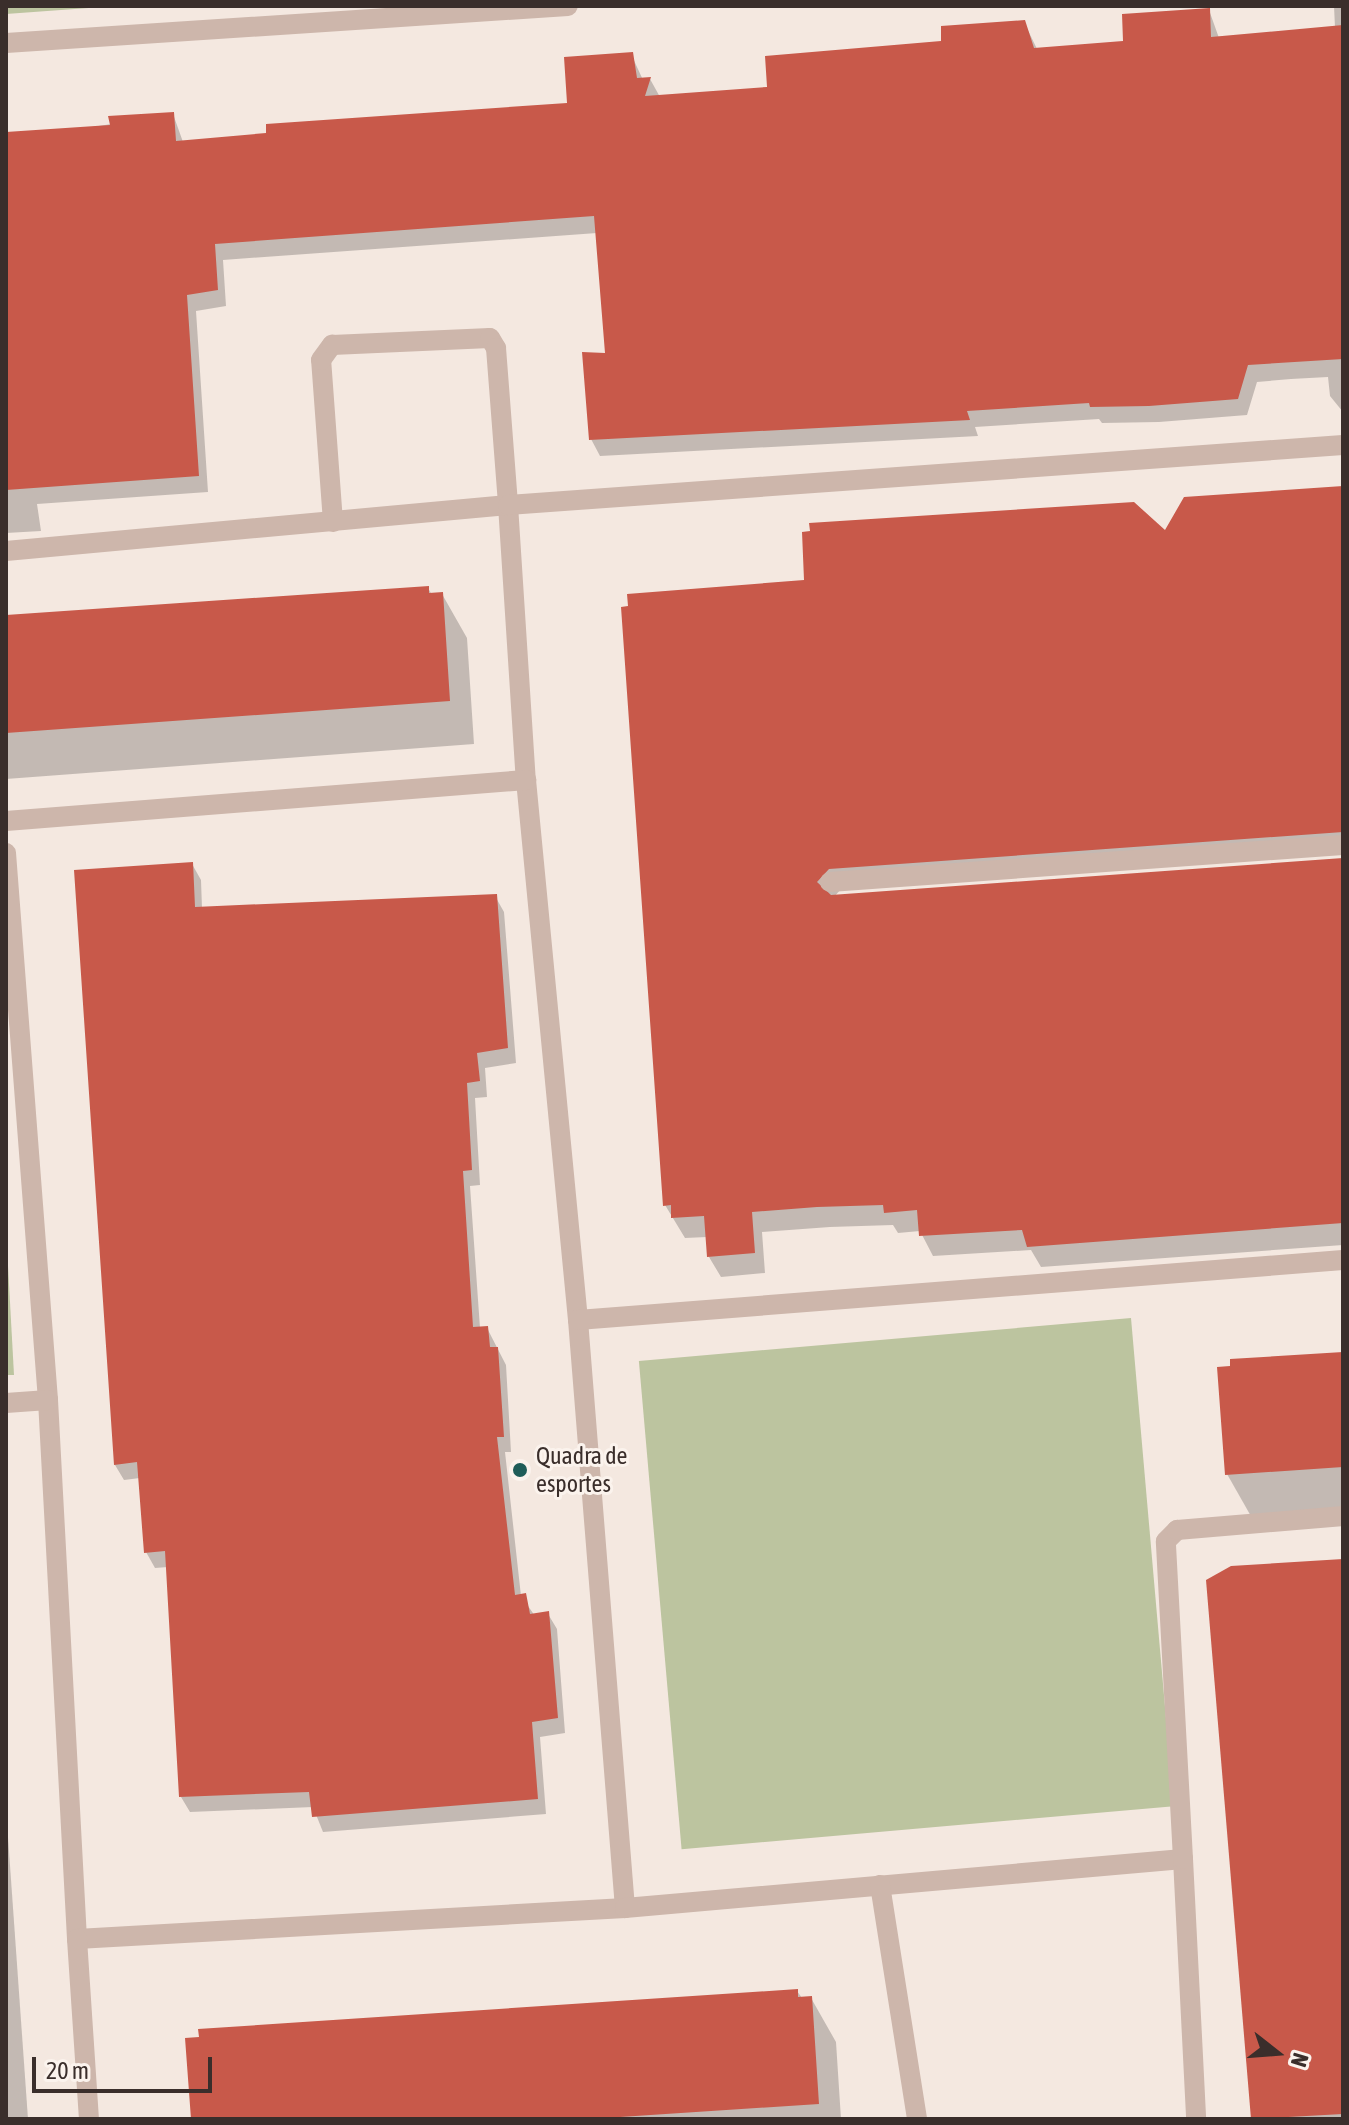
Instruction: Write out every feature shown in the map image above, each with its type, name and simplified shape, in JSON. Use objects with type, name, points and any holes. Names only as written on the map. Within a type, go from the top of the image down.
[{"type":"street","points":[[6,43],[568,6]]},
{"type":"street","points":[[333,522],[321,360],[332,345],[490,338],[496,348],[526,780],[578,1320],[625,1908]]},
{"type":"street","points":[[6,551],[508,505],[1343,445]]},
{"type":"street","points":[[6,821],[526,780]]},
{"type":"street","points":[[830,882],[1343,845]]},
{"type":"street","points":[[6,853],[48,1400],[89,2119]]},
{"type":"street","points":[[578,1320],[1343,1260]]},
{"type":"street","points":[[6,1403],[48,1400]]},
{"type":"street","points":[[1196,2119],[1166,1541],[1177,1530],[1343,1516]]},
{"type":"street","points":[[77,1939],[625,1908],[1183,1859]]},
{"type":"street","points":[[880,1885],[917,2119]]},
{"type":"green space","points":[[6,6],[116,6],[6,14]]},
{"type":"green space","points":[[6,1229],[14,1375],[6,1375]]},
{"type":"green space","points":[[1131,1318],[1174,1806],[682,1849],[639,1361]]},
{"type":"building","points":[[1210,8],[1211,37],[1343,25],[1343,359],[1248,365],[1238,399],[1149,406],[1090,407],[1089,403],[967,411],[970,420],[589,440],[582,352],[605,353],[594,216],[215,244],[218,290],[187,295],[199,476],[6,490],[6,132],[110,125],[108,116],[174,112],[176,141],[266,133],[266,124],[567,103],[564,57],[633,52],[637,78],[651,77],[645,96],[767,87],[765,56],[941,41],[941,26],[1025,20],[1034,48],[1123,41],[1122,14]]},
{"type":"building","points":[[1343,486],[1343,832],[829,869],[817,882],[831,895],[1343,858],[1343,1223],[1027,1247],[1022,1230],[919,1236],[917,1210],[884,1213],[883,1205],[817,1207],[752,1212],[755,1253],[707,1257],[704,1216],[671,1218],[671,1205],[663,1206],[621,607],[628,606],[627,594],[804,580],[802,532],[810,531],[809,523],[1134,502],[1165,530],[1184,497]]},
{"type":"building","points":[[429,586],[429,593],[443,592],[450,701],[6,733],[6,615]]},
{"type":"building","points":[[193,862],[195,907],[497,894],[508,1048],[477,1053],[480,1081],[467,1083],[472,1170],[463,1171],[473,1327],[488,1326],[490,1347],[498,1347],[504,1437],[497,1437],[515,1595],[526,1593],[530,1614],[549,1611],[558,1718],[532,1722],[538,1799],[312,1817],[309,1792],[179,1797],[165,1551],[144,1553],[137,1462],[114,1465],[74,870]]},
{"type":"building","points":[[1343,1352],[1343,1467],[1225,1475],[1217,1367],[1230,1366],[1230,1359]]},
{"type":"building","points":[[1343,1559],[1343,2114],[1251,2119],[1206,1580],[1231,1566]]},
{"type":"building","points":[[798,1989],[798,1997],[812,1996],[819,2104],[590,2119],[191,2119],[185,2038],[199,2037],[198,2029]]},
{"type":"place","name":"Quadra de esportes","points":[[520,1470]]}]
